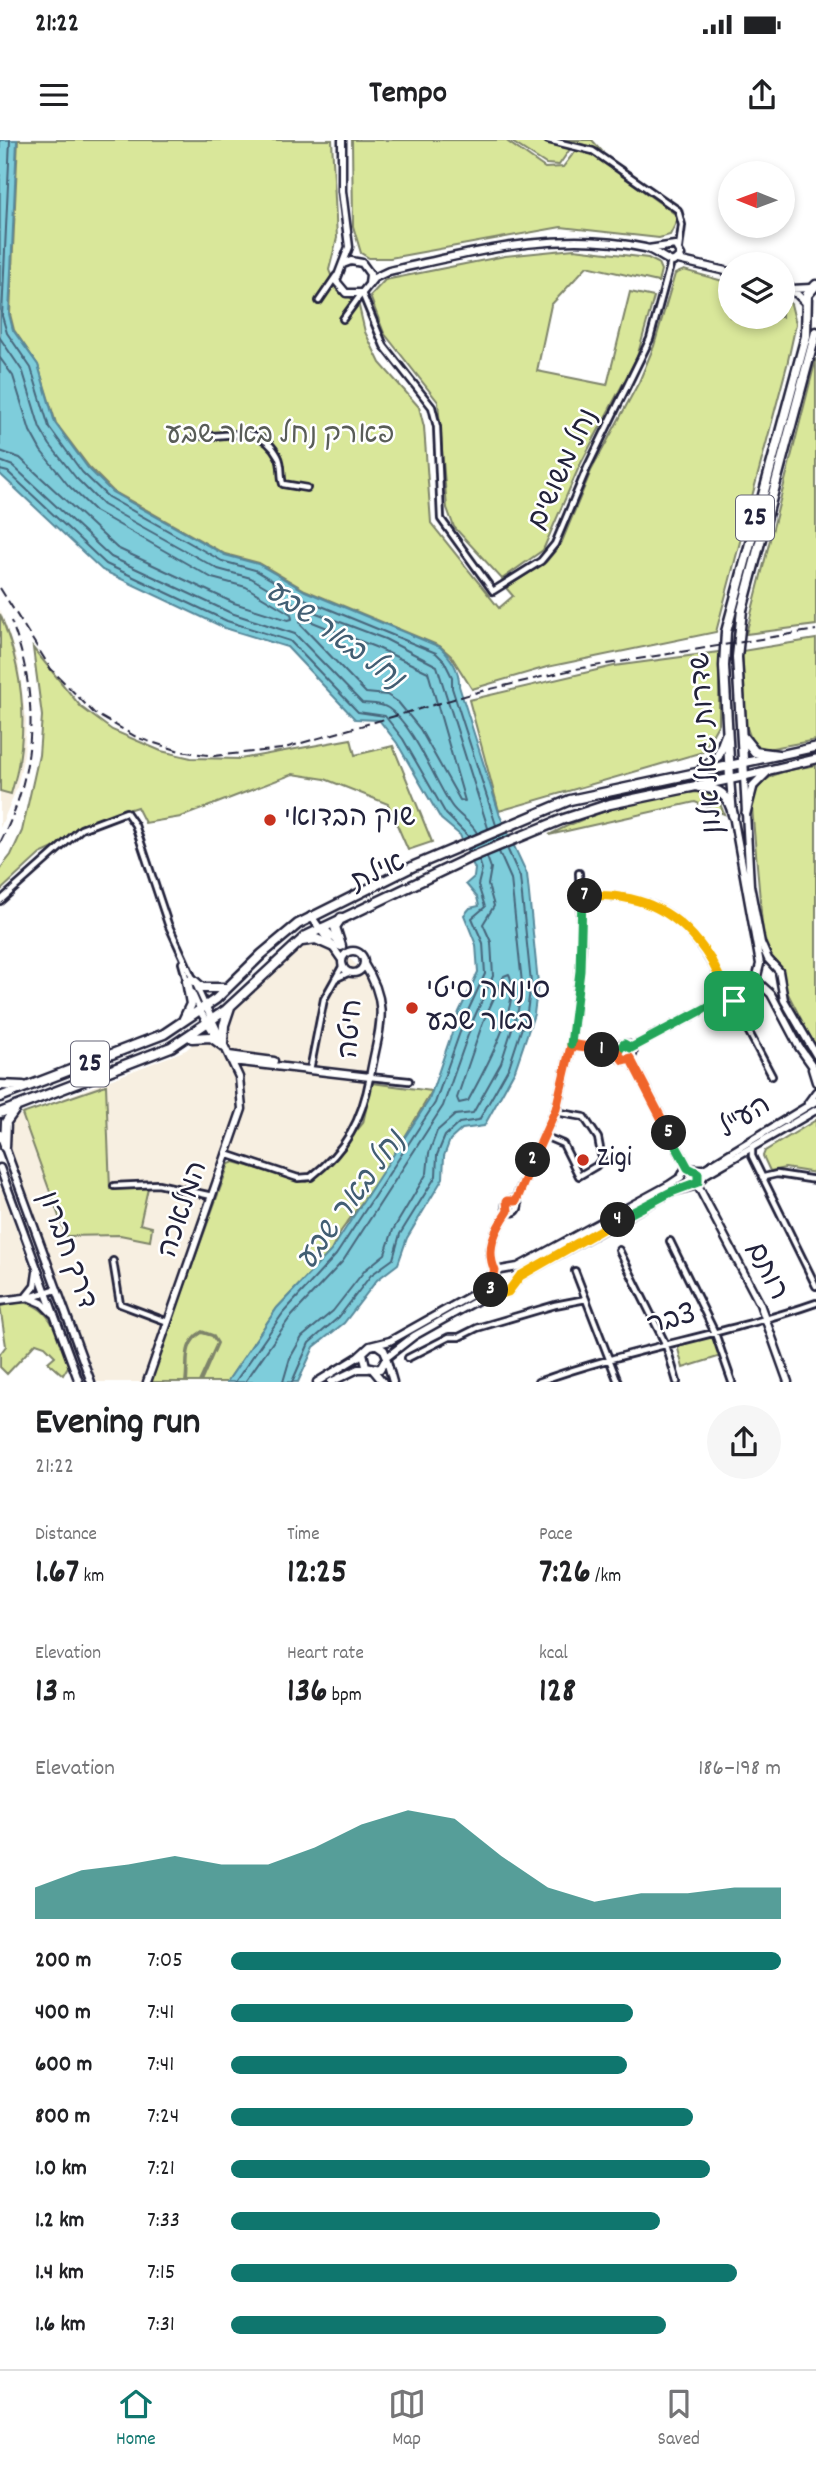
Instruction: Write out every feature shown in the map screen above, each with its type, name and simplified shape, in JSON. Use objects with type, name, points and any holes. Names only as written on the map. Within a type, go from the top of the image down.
[{"type":"highway","name":"25","points":[[810,310],[815,286]]},
{"type":"highway","name":"שדרות יגאל אלון","points":[[730,778],[726,632],[806,336],[810,310]]},
{"type":"highway","name":"שדרות יגאל אלון","points":[[744,776],[737,657],[742,610],[816,332]]},
{"type":"highway","points":[[694,772],[718,756],[727,729]]},
{"type":"highway","points":[[741,729],[747,745],[755,752],[778,755]]},
{"type":"highway","name":"אילת","points":[[0,1097],[146,1042],[178,1026],[229,987],[287,932],[311,916],[520,819],[585,796],[743,763]]},
{"type":"highway","name":"אילת","points":[[0,1114],[151,1056],[186,1039],[232,1004],[296,943],[320,927],[469,858],[610,804],[744,776]]},
{"type":"highway","points":[[686,787],[718,790],[728,799],[733,815]]},
{"type":"highway","points":[[296,943],[316,939],[338,946],[335,927],[342,916]]},
{"type":"highway","points":[[190,980],[211,990],[229,987]]},
{"type":"highway","points":[[178,1026],[191,1004],[190,980]]},
{"type":"highway","points":[[227,1051],[225,1019],[232,1004]]},
{"type":"highway","points":[[186,1039],[206,1036],[227,1051]]},
{"type":"highway","points":[[0,1085],[29,1086]]},
{"type":"highway","points":[[5,1147],[4,1131],[9,1115],[24,1104]]},
{"type":"main road","name":"אילת","points":[[743,763],[816,747]]},
{"type":"main road","name":"אילת","points":[[744,776],[816,759]]},
{"type":"main road","points":[[746,813],[753,786],[770,769]]},
{"type":"street","points":[[319,301],[347,253],[342,140]]},
{"type":"street","points":[[548,140],[593,151],[678,210],[682,216],[680,250],[671,260]]},
{"type":"street","points":[[668,246],[680,234]]},
{"type":"street","points":[[343,319],[369,284],[389,271],[511,245],[552,240],[604,242],[648,249],[671,260],[700,263],[718,268]]},
{"type":"street","points":[[348,241],[353,254],[370,274],[369,284]]},
{"type":"street","points":[[668,246],[671,260]]},
{"type":"street","points":[[648,249],[668,246],[700,263]]},
{"type":"street","name":"נחל משושים","points":[[362,293],[384,346],[432,407],[437,427],[441,519],[493,591],[541,561],[555,544],[587,468],[650,339],[671,260]]},
{"type":"street","points":[[341,265],[351,261],[389,271]]},
{"type":"street","points":[[336,275],[338,286],[346,293],[362,293]]},
{"type":"street","points":[[795,287],[815,286]]},
{"type":"street","points":[[795,297],[810,310]]},
{"type":"street","points":[[196,435],[214,436],[236,432],[259,438],[278,456],[283,484],[307,488]]},
{"type":"street","name":"שדרות יגאל אלון","points":[[744,776],[754,918],[762,949],[772,964]]},
{"type":"street","name":"שדרות יגאל אלון","points":[[730,778],[733,815],[760,964],[757,971]]},
{"type":"street","points":[[0,901],[81,829],[120,813],[131,816],[203,1009]]},
{"type":"street","points":[[495,1271],[490,1261],[496,1228],[508,1211],[507,1201],[516,1201],[554,1112],[571,1046],[580,971],[582,897],[579,873]]},
{"type":"street","points":[[582,897],[635,898],[665,910],[702,945],[725,988],[723,999]]},
{"type":"street","name":"חיטה","points":[[311,916],[338,946],[361,954],[377,986],[382,1009],[370,1077]]},
{"type":"street","name":"חיטה","points":[[338,946],[343,963],[377,986]]},
{"type":"street","name":"חיטה","points":[[343,963],[351,951]]},
{"type":"street","points":[[310,1068],[320,1012],[343,963]]},
{"type":"street","name":"חיטה","points":[[354,972],[364,964]]},
{"type":"street","points":[[816,1055],[784,1000],[779,971],[772,964],[765,964],[757,971],[757,981],[765,988],[816,1071]]},
{"type":"street","points":[[334,980],[354,972]]},
{"type":"street","points":[[733,1002],[737,991],[757,981]]},
{"type":"street","points":[[765,988],[773,987],[779,982]]},
{"type":"street","points":[[725,988],[731,986],[737,991]]},
{"type":"street","points":[[617,1052],[621,1045],[631,1048],[723,999],[733,1002],[772,1076]]},
{"type":"street","name":"המלאכה","points":[[147,1382],[242,1108],[239,1077],[203,1009]]},
{"type":"street","points":[[571,1046],[617,1052]]},
{"type":"street","points":[[331,1382],[358,1369],[383,1367],[387,1359],[425,1330],[487,1295],[508,1292],[520,1276],[671,1192],[698,1182],[697,1170],[688,1168],[630,1058],[631,1048]]},
{"type":"street","points":[[227,1051],[253,1063],[310,1068]]},
{"type":"street","points":[[227,1051],[338,1073],[409,1082]]},
{"type":"street","points":[[617,1052],[622,1060],[630,1058]]},
{"type":"street","points":[[239,1077],[246,1066],[253,1063]]},
{"type":"street","points":[[811,1064],[816,1082]]},
{"type":"street","points":[[226,1154],[298,1178],[311,1177],[352,1135],[364,1108],[370,1077]]},
{"type":"street","points":[[802,1110],[816,1092]]},
{"type":"street","name":"הע\"ל","points":[[697,1170],[713,1164],[816,1101]]},
{"type":"street","name":"הע\"ל","points":[[698,1182],[752,1145],[816,1110]]},
{"type":"street","points":[[544,1136],[563,1144],[579,1176],[602,1159],[598,1138],[584,1117],[554,1112]]},
{"type":"street","name":"דרך חברון","points":[[0,1134],[91,1382]]},
{"type":"street","points":[[752,1145],[752,1156],[816,1286]]},
{"type":"street","points":[[743,1151],[752,1156]]},
{"type":"street","name":"דרך חברון","points":[[0,1168],[79,1382]]},
{"type":"street","points":[[495,1271],[507,1271],[681,1177],[688,1168]]},
{"type":"street","points":[[764,1177],[777,1174],[816,1180]]},
{"type":"street","points":[[681,1177],[688,1186]]},
{"type":"street","name":"רותם","points":[[698,1182],[766,1321],[788,1382]]},
{"type":"street","points":[[114,1186],[162,1184],[212,1196]]},
{"type":"street","points":[[670,1241],[715,1332],[732,1382]]},
{"type":"street","points":[[619,1250],[666,1345],[677,1382]]},
{"type":"street","points":[[113,1261],[120,1304],[168,1322]]},
{"type":"street","points":[[26,1298],[33,1291],[38,1270]]},
{"type":"street","points":[[317,1382],[373,1345],[390,1341],[479,1291],[495,1271]]},
{"type":"street","points":[[507,1271],[512,1275],[513,1285]]},
{"type":"street","points":[[575,1271],[618,1382]]},
{"type":"street","points":[[489,1281],[491,1289],[497,1294]]},
{"type":"street","points":[[0,1301],[26,1298],[57,1289]]},
{"type":"street","points":[[26,1298],[42,1303],[54,1315]]},
{"type":"street","points":[[408,1358],[449,1337],[459,1337],[495,1322],[586,1299]]},
{"type":"street","name":"צבר","points":[[538,1382],[666,1345],[766,1321],[816,1303]]},
{"type":"street","points":[[373,1345],[381,1347],[393,1382]]},
{"type":"street","points":[[363,1353],[363,1364],[383,1382]]},
{"type":"shaded area","points":[[0,609],[18,661],[26,720],[24,754],[17,788],[0,828]]},
{"type":"shaded area","points":[[317,943],[346,955],[367,975],[380,1002],[359,1117],[348,1139],[310,1179],[299,1180],[228,1158],[151,1382],[97,1382],[7,1140],[13,1118],[186,1050],[301,946]]},
{"type":"shaded area","points":[[0,1185],[34,1277],[33,1286],[24,1293],[0,1297]]},
{"type":"green space","name":"פארק נחל באר שבע","points":[[18,140],[332,140],[337,238],[329,270],[337,290],[358,302],[365,332],[380,363],[419,407],[424,427],[431,523],[499,608],[513,596],[506,588],[546,562],[561,544],[591,471],[639,382],[654,346],[675,274],[684,270],[718,280],[718,329],[795,329],[716,632],[547,667],[472,689],[451,656],[440,646],[305,590],[259,563],[225,554],[113,491],[89,467],[56,423],[38,365],[14,330],[10,314]]},
{"type":"green space","points":[[352,140],[505,140],[545,168],[563,167],[576,150],[592,154],[679,217],[670,235],[659,238],[561,227],[390,258],[369,258],[361,253],[353,226]]},
{"type":"green space","points":[[509,140],[592,140],[601,150],[575,142],[559,165],[546,164]]},
{"type":"green space","points":[[574,249],[648,258],[658,263],[661,270],[658,282],[587,266],[551,305],[537,371],[607,385],[630,292],[654,297],[637,357],[579,467],[543,550],[502,579],[454,527],[447,508],[438,402],[384,333],[370,296],[385,280],[505,256]]},
{"type":"green space","points":[[816,359],[816,625],[746,634]]},
{"type":"green space","points":[[0,614],[15,658],[22,703],[21,749],[11,794],[0,791]]},
{"type":"green space","points":[[816,639],[816,740],[767,749],[753,744],[746,725],[742,651]]},
{"type":"green space","points":[[33,648],[81,707],[112,730],[161,751],[191,758],[240,759],[351,739],[355,755],[393,746],[432,842],[408,850],[388,804],[325,779],[293,774],[181,817],[145,823],[137,807],[81,825],[60,845],[40,854],[0,891],[0,869],[11,855],[22,831],[39,755],[42,716]]},
{"type":"green space","points":[[719,652],[719,723],[703,752],[499,811],[469,700],[614,666]]},
{"type":"green space","points":[[816,765],[816,1048],[784,986],[781,968],[764,947],[752,807],[754,795],[766,780],[784,772]]},
{"type":"green space","points":[[709,792],[717,796],[724,814],[695,802],[549,835],[585,818],[627,804],[669,795]]},
{"type":"green space","points":[[372,1083],[432,1091],[386,1169],[341,1231],[331,1251],[277,1308],[227,1382],[201,1382],[218,1343],[213,1335],[202,1331],[188,1347],[185,1382],[150,1382],[229,1164],[234,1162],[306,1182],[326,1168],[363,1123]]},
{"type":"green space","points":[[106,1085],[110,1189],[148,1188],[140,1224],[152,1227],[150,1241],[120,1235],[66,1236],[22,1114]]},
{"type":"green space","points":[[816,1120],[816,1173],[785,1168],[770,1171],[763,1156],[765,1151]]},
{"type":"green space","points":[[22,1302],[33,1305],[48,1317],[69,1365],[63,1375],[48,1362],[55,1356],[45,1346],[36,1343],[7,1374],[0,1367],[0,1354],[6,1346],[0,1306]]},
{"type":"green space","points":[[202,1333],[212,1336],[217,1343],[199,1382],[187,1382],[189,1348]]},
{"type":"green space","points":[[713,1336],[721,1356],[683,1368],[677,1345]]},
{"type":"water","name":"נחל באר שבע","points":[[0,140],[17,140],[9,314],[13,330],[38,365],[55,423],[88,468],[112,492],[225,555],[258,564],[305,591],[440,647],[456,670],[500,816],[527,874],[538,983],[534,1014],[515,1070],[484,1126],[462,1129],[450,1140],[444,1156],[443,1178],[407,1238],[398,1264],[377,1280],[344,1323],[314,1347],[298,1382],[227,1382],[277,1308],[331,1251],[429,1100],[459,1012],[478,972],[476,945],[464,915],[470,908],[479,906],[477,897],[466,884],[474,877],[475,869],[460,835],[441,819],[397,743],[379,720],[355,719],[287,647],[225,628],[102,570],[0,474]]},
{"type":"railway","points":[[0,588],[51,669],[94,713],[138,738],[180,751],[214,756],[281,749],[478,692],[576,669],[816,630]]},
{"type":"railway","points":[[0,843],[21,789],[30,734],[27,677],[11,621]]},
{"type":"place","name":"שוק הבדואי","points":[[270,820]]},
{"type":"place","name":"סינמה סיטי באר שבע","points":[[412,1008]]},
{"type":"place","name":"Zigi","points":[[583,1160]]},
{"type":"route","points":[[734,1001],[728,1003],[723,999],[631,1048],[627,1044],[621,1045],[617,1052],[571,1046],[556,1109],[516,1201],[507,1201],[505,1207],[508,1211],[496,1228],[490,1261],[495,1271],[489,1277],[493,1292],[505,1294],[520,1276],[671,1192],[694,1186],[699,1179],[697,1170],[688,1168],[685,1163],[630,1058],[623,1060],[617,1056],[617,1052],[571,1046],[580,971],[582,897],[619,895],[651,903],[665,910],[678,919],[702,945],[725,988],[731,986],[736,990],[734,1001]]}]
